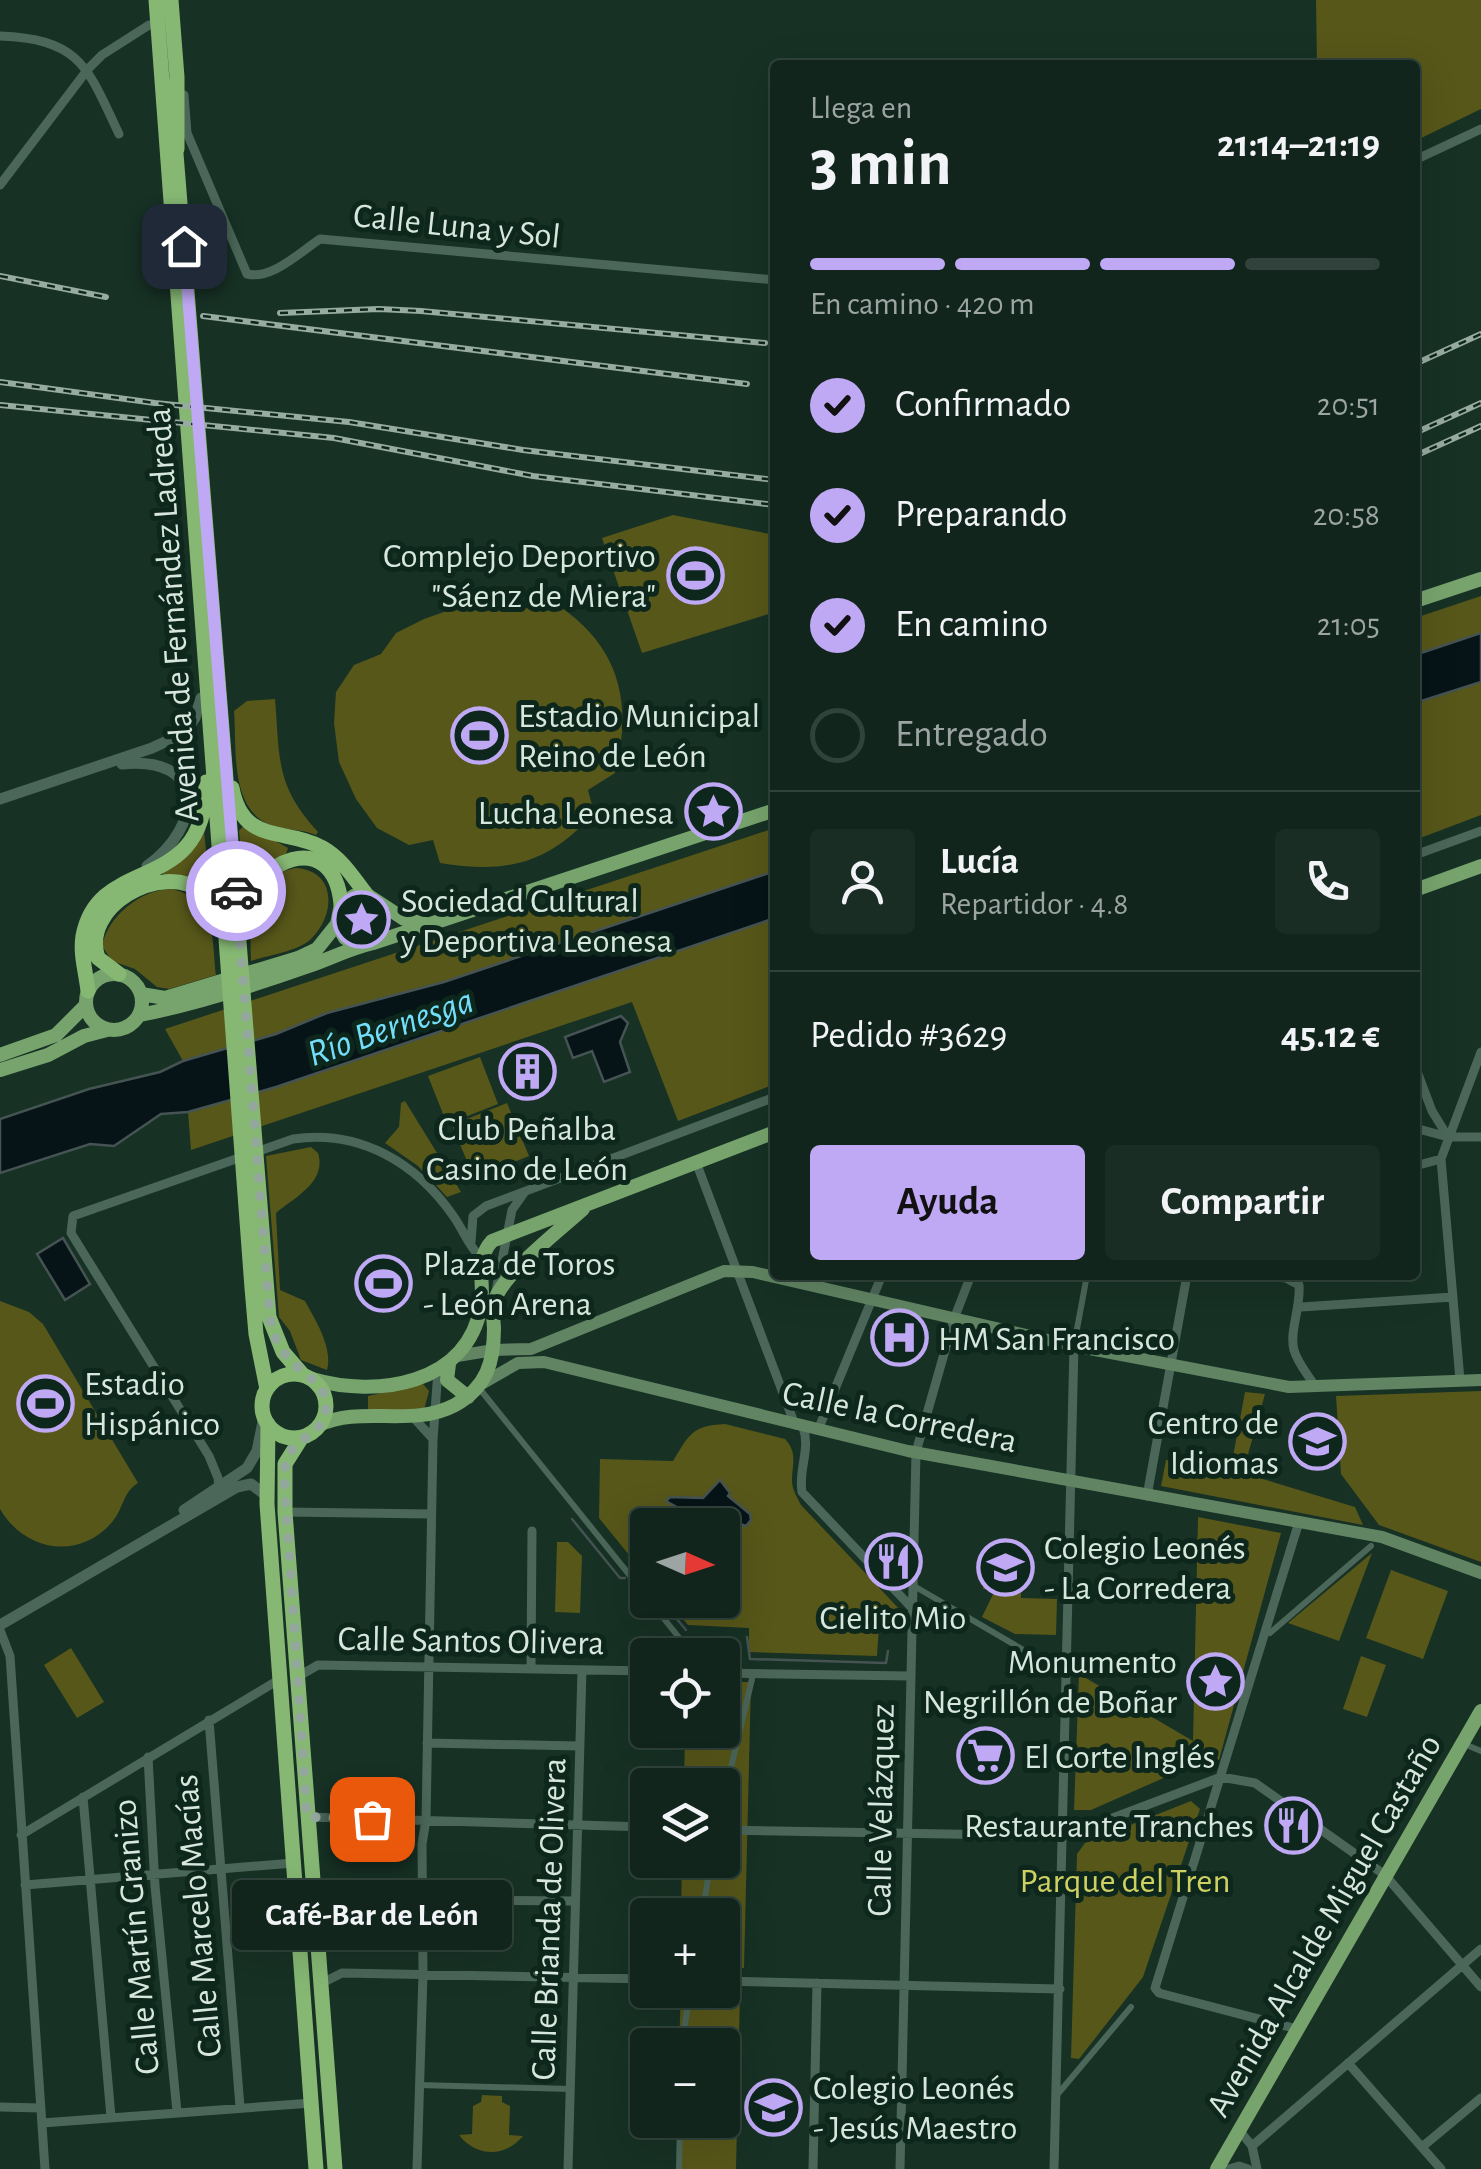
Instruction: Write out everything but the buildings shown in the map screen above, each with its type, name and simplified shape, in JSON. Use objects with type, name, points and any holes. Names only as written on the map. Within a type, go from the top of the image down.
[{"type":"highway","points":[[148,0],[165,7]]},
{"type":"highway","points":[[165,7],[177,77],[172,160]]},
{"type":"highway","points":[[165,7],[172,160]]},
{"type":"highway","name":"Avenida de Fernández Ladreda","points":[[172,160],[219,695],[234,944]]},
{"type":"highway","name":"Avenida de Fernández Ladreda","points":[[193,431],[198,574],[236,966],[252,1193],[256,1334],[267,1389]]},
{"type":"highway","points":[[87,998],[82,952],[88,920],[101,901],[127,880],[170,861],[198,833],[206,800],[194,606],[198,574]]},
{"type":"highway","points":[[219,695],[233,795],[245,818],[258,830],[312,842],[325,849],[366,894]]},
{"type":"highway","points":[[234,944],[256,885],[280,863],[308,858],[327,866],[340,886],[341,904]]},
{"type":"highway","points":[[119,974],[98,958],[94,943],[98,926],[119,902],[155,883],[177,881],[202,892],[234,944]]},
{"type":"highway","name":"Avenida de Fernández Ladreda","points":[[252,1193],[272,1331],[283,1352],[307,1376]]},
{"type":"highway","points":[[316,2169],[262,1398],[281,1376],[307,1376],[323,1391],[326,1401],[325,1416],[319,1426],[302,1437],[284,1464],[284,1512],[335,2169]]},
{"type":"highway","points":[[266,1420],[282,1435],[302,1437]]},
{"type":"main road","points":[[1420,599],[1481,579]]},
{"type":"main road","points":[[0,1070],[48,1055],[84,1036],[128,1028],[140,1015],[267,980],[358,945],[770,812]]},
{"type":"main road","points":[[1420,888],[1481,866]]},
{"type":"main road","points":[[142,994],[165,998],[318,949],[336,924],[341,904],[354,896],[366,894],[404,919],[426,924]]},
{"type":"main road","points":[[380,938],[386,927],[386,909]]},
{"type":"main road","points":[[336,924],[344,938],[358,945]]},
{"type":"main road","points":[[0,1056],[56,1035],[105,975],[119,974],[135,982],[142,994],[140,1015]]},
{"type":"main road","points":[[87,998],[90,1019],[106,1030]]},
{"type":"main road","points":[[591,1202],[525,1263],[496,1297],[499,1349],[477,1390],[447,1380],[448,1363],[479,1315],[476,1252],[506,1234],[770,1134]]},
{"type":"main road","points":[[307,1376],[364,1389],[416,1379],[448,1363],[499,1349],[516,1351],[544,1344],[724,1271],[770,1276]]},
{"type":"main road","points":[[788,1280],[1170,1367],[1289,1387],[1481,1380]]},
{"type":"main road","name":"Calle la Corredera","points":[[319,1426],[356,1416],[434,1414],[518,1363],[544,1362],[916,1452],[1382,1537],[1481,1574]]},
{"type":"main road","name":"Avenida Alcalde Miguel Castaño","points":[[1217,2169],[1481,1711]]},
{"type":"street","points":[[0,185],[88,69],[165,7]]},
{"type":"street","name":"Calle Luna y Sol","points":[[165,7],[186,133],[248,274],[258,276],[275,270],[320,239],[770,280]]},
{"type":"street","points":[[0,36],[52,44],[88,69],[119,134]]},
{"type":"street","points":[[1420,158],[1481,129]]},
{"type":"street","points":[[0,800],[184,733],[195,718],[201,698]]},
{"type":"street","points":[[127,880],[168,850],[182,828],[188,804],[184,787],[167,769],[162,748],[167,741]]},
{"type":"street","points":[[98,767],[140,762],[167,769]]},
{"type":"street","points":[[1420,854],[1481,830]]},
{"type":"street","points":[[1460,1380],[1442,1159],[1481,1052]]},
{"type":"street","points":[[1420,1079],[1432,1111],[1448,1136]]},
{"type":"street","points":[[476,1252],[470,1232],[477,1210],[770,1099]]},
{"type":"street","points":[[1420,1129],[1448,1136],[1481,1137]]},
{"type":"street","points":[[220,1486],[209,1456],[71,1233],[73,1216],[293,1139],[327,1136],[378,1149],[405,1166],[444,1205],[476,1252],[500,1267],[525,1263]]},
{"type":"street","points":[[1420,1165],[1442,1159]]},
{"type":"street","points":[[696,1162],[736,1271],[808,1442],[802,1492],[913,1609]]},
{"type":"street","points":[[496,1297],[512,1210],[526,1191]]},
{"type":"street","points":[[818,1430],[880,1280]]},
{"type":"street","name":"Calle Velázquez","points":[[900,2169],[916,1452],[969,1280]]},
{"type":"street","points":[[1054,2169],[1074,1346],[1086,1280]]},
{"type":"street","points":[[1147,1496],[1186,1280]]},
{"type":"street","points":[[1291,1280],[1298,1285],[1301,1306],[1294,1321],[1294,1349],[1314,1386]]},
{"type":"street","points":[[1301,1306],[1454,1297]]},
{"type":"street","points":[[544,1344],[544,1362]]},
{"type":"street","points":[[417,2169],[433,1436],[434,1414],[448,1363]]},
{"type":"street","points":[[477,1390],[630,1577]]},
{"type":"street","points":[[413,1417],[433,1436]]},
{"type":"street","points":[[45,2169],[10,1656],[0,1628],[138,1542],[253,1461],[266,1420]]},
{"type":"street","points":[[138,1542],[244,1485],[257,1487],[267,1496]]},
{"type":"street","points":[[170,1525],[213,1498],[220,1486]]},
{"type":"street","points":[[284,1512],[432,1514]]},
{"type":"street","points":[[1297,2029],[1159,1993],[1155,1988],[1299,1522]]},
{"type":"street","points":[[531,1668],[532,1530]]},
{"type":"street","points":[[1270,1633],[1372,1546]]},
{"type":"street","points":[[914,1586],[1061,1672]]},
{"type":"street","points":[[663,1618],[679,1638]]},
{"type":"street","name":"Calle Santos Olivera","points":[[298,1678],[318,1665],[630,1671]]},
{"type":"street","name":"Calle Brianda de Olivera","points":[[568,2169],[582,1670]]},
{"type":"street","points":[[740,1673],[910,1676]]},
{"type":"street","points":[[22,1835],[280,1679]]},
{"type":"street","points":[[731,1768],[752,1679]]},
{"type":"street","name":"Calle Marcelo Macías","points":[[209,1720],[240,2108]]},
{"type":"street","points":[[427,1743],[580,1746]]},
{"type":"street","points":[[1462,1743],[1481,1751]]},
{"type":"street","name":"Calle Martín Granizo","points":[[148,1758],[177,2112]]},
{"type":"street","points":[[740,1830],[1065,1836],[1221,1778],[1256,1783],[1384,1875],[1481,1987]]},
{"type":"street","points":[[83,1797],[111,2117]]},
{"type":"street","points":[[307,1817],[630,1826]]},
{"type":"street","points":[[26,1886],[294,1863]]},
{"type":"street","points":[[422,1900],[575,1901]]},
{"type":"street","points":[[1252,2146],[1481,1949]]},
{"type":"street","points":[[320,1984],[342,1973],[630,1979]]},
{"type":"street","points":[[740,1981],[1060,1989]]},
{"type":"street","points":[[814,2169],[817,1983]]},
{"type":"street","points":[[1057,2096],[1132,2007]]},
{"type":"street","points":[[1348,2063],[1442,2169]]},
{"type":"street","points":[[419,2085],[570,2090]]},
{"type":"street","points":[[1422,2147],[1481,2098]]},
{"type":"street","points":[[42,2123],[312,2104]]},
{"type":"street","points":[[0,2107],[41,2108]]},
{"type":"street","points":[[1239,2130],[1252,2146],[1256,2169]]},
{"type":"street","points":[[679,2169],[680,2138]]},
{"type":"street","points":[[1229,2169],[1248,2169]]},
{"type":"green space","points":[[1316,0],[1481,0],[1481,109],[1420,139],[1420,60],[1317,60]]},
{"type":"green space","name":"Complejo Deportivo \"Sáenz de Miera\"","points":[[673,515],[770,534],[770,614],[642,653],[602,538]]},
{"type":"green space","points":[[1481,596],[1481,633],[1420,653],[1420,616]]},
{"type":"green space","name":"Estadio Municipal Reino de León","points":[[551,601],[574,617],[606,654],[621,697],[615,773],[588,790],[594,813],[543,854],[486,867],[440,863],[433,840],[409,845],[377,828],[356,799],[339,762],[334,723],[336,692],[354,665],[381,654],[396,633],[458,607],[495,602],[524,609]]},
{"type":"green space","points":[[1481,682],[1481,815],[1420,838],[1420,701]]},
{"type":"green space","points":[[275,699],[282,770],[294,800],[318,832],[316,835],[270,825],[257,817],[241,791],[234,711],[247,701]]},
{"type":"green space","points":[[245,824],[288,848],[286,854],[252,879],[243,873],[239,831]]},
{"type":"green space","points":[[770,830],[770,873],[446,982],[327,1013],[275,1034],[183,1061],[165,1029]]},
{"type":"green space","points":[[204,831],[210,890],[164,877],[162,871],[189,853]]},
{"type":"green space","points":[[295,868],[309,871],[325,885],[325,918],[305,943],[251,961],[256,904],[270,881]]},
{"type":"green space","points":[[171,889],[186,894],[204,910],[212,933],[216,975],[169,989],[157,987],[135,969],[112,961],[102,946],[111,925],[127,907],[148,894]]},
{"type":"green space","points":[[770,920],[770,1086],[678,1121],[632,1002],[191,1150],[188,1112],[276,1087]]},
{"type":"green space","points":[[480,1057],[498,1104],[447,1124],[428,1076]]},
{"type":"green space","points":[[405,1101],[461,1192],[447,1197],[418,1166],[385,1143],[399,1127],[401,1103]]},
{"type":"green space","points":[[507,1103],[529,1156],[474,1178],[452,1125]]},
{"type":"green space","points":[[311,1147],[318,1153],[320,1163],[314,1181],[276,1213],[280,1290],[305,1301],[326,1344],[327,1370],[301,1360],[290,1331],[279,1317],[266,1156]]},
{"type":"green space","name":"Estadio Hispánico","points":[[0,1301],[29,1312],[43,1324],[138,1483],[129,1491],[113,1521],[85,1542],[54,1546],[38,1542],[11,1524],[0,1509]]},
{"type":"green space","points":[[423,1384],[429,1391],[424,1410],[368,1411],[368,1396]]},
{"type":"green space","points":[[1481,1391],[1481,1562],[1379,1525],[1341,1474],[1336,1396]]},
{"type":"green space","points":[[1245,1392],[1265,1394],[1245,1465],[1232,1462]]},
{"type":"green space","points":[[725,1424],[785,1439],[789,1444],[793,1454],[792,1484],[801,1505],[903,1613],[902,1634],[879,1626],[877,1656],[749,1652],[749,1628],[688,1625],[682,1618],[740,1618],[740,1508],[630,1508],[630,1556],[599,1518],[600,1459],[673,1461],[693,1433]]},
{"type":"green space","points":[[1166,1460],[1246,1474],[1355,1507],[1363,1525],[1161,1486]]},
{"type":"green space","points":[[1198,1517],[1281,1533],[1219,1760],[1184,1769],[1091,1810],[1074,1810],[1079,1674],[1193,1741]]},
{"type":"green space","points":[[557,1542],[568,1542],[582,1556],[580,1613],[555,1612]]},
{"type":"green space","points":[[1372,1553],[1339,1641],[1288,1623]]},
{"type":"green space","points":[[1391,1570],[1448,1591],[1423,1659],[1366,1638]]},
{"type":"green space","points":[[984,1575],[1021,1575],[1021,1598],[1057,1599],[1056,1635],[1015,1634],[982,1617],[995,1590],[983,1589]]},
{"type":"green space","points":[[71,1648],[104,1702],[77,1718],[44,1665]]},
{"type":"green space","points":[[1361,1656],[1386,1665],[1367,1717],[1343,1709]]},
{"type":"green space","points":[[740,1682],[751,1682],[744,1968],[740,1968],[740,1898],[681,1898],[682,1878],[740,1878],[740,1768],[684,1768],[685,1748],[740,1748]]},
{"type":"green space","name":"Parque del Tren","points":[[1191,1801],[1200,1809],[1143,1977],[1079,2059],[1071,2058],[1077,1854],[1085,1843]]},
{"type":"green space","points":[[680,2008],[740,2008],[739,2028],[680,2028]]},
{"type":"green space","points":[[482,2095],[502,2096],[502,2102],[510,2106],[509,2135],[523,2136],[508,2148],[482,2151],[459,2135],[472,2134],[473,2106],[481,2102]]},
{"type":"green space","points":[[678,2138],[737,2138],[736,2169],[677,2169]]},
{"type":"water","points":[[1481,633],[1481,682],[1420,701],[1420,653]]},
{"type":"water","name":"Río Bernesga","points":[[770,873],[770,920],[276,1087],[188,1112],[161,1114],[114,1146],[90,1144],[0,1173],[0,1119],[89,1089],[160,1072],[327,1013],[444,982]]},
{"type":"water","points":[[621,1016],[628,1023],[620,1042],[630,1072],[604,1082],[592,1051],[573,1058],[565,1037]]},
{"type":"water","points":[[63,1238],[90,1284],[65,1300],[37,1254]]},
{"type":"water","points":[[720,1480],[730,1493],[728,1496],[750,1514],[751,1520],[746,1526],[740,1524],[740,1508],[678,1508],[666,1501],[670,1497],[703,1498]]},
{"type":"waterway","points":[[572,1519],[620,1578],[625,1578]]},
{"type":"waterway","points":[[676,1618],[686,1630]]},
{"type":"waterway","points":[[747,1637],[750,1659],[886,1663],[888,1651]]},
{"type":"railway","points":[[0,276],[106,297]]},
{"type":"railway","points":[[280,313],[421,311],[765,343]]},
{"type":"railway","points":[[203,316],[747,384]]},
{"type":"railway","points":[[1420,362],[1481,334]]},
{"type":"railway","points":[[0,382],[155,403],[349,422],[523,450],[770,479]]},
{"type":"railway","points":[[1420,431],[1481,403]]},
{"type":"railway","points":[[0,405],[334,438],[533,476],[770,504]]},
{"type":"railway","points":[[1420,454],[1481,426]]},
{"type":"way so far","points":[[236,891],[272,1331],[302,1374],[320,1386],[326,1401],[325,1416],[316,1430],[302,1437],[284,1464],[284,1512],[307,1817],[372,1819]]},
{"type":"place","name":"Complejo Deportivo \"Sáenz de Miera\"","points":[[695,575]]},
{"type":"place","name":"Estadio Municipal Reino de León","points":[[479,735]]},
{"type":"place","name":"Lucha Leonesa","points":[[713,812]]},
{"type":"place","name":"Sociedad Cultural y Deportiva Leonesa","points":[[362,920]]},
{"type":"place","name":"Club Peñalba Casino de León","points":[[527,1072]]},
{"type":"place","name":"Plaza de Toros - León Arena","points":[[384,1283]]},
{"type":"place","name":"HM San Francisco","points":[[899,1338]]},
{"type":"place","name":"Estadio Hispánico","points":[[45,1403]]},
{"type":"place","name":"Centro de Idiomas","points":[[1318,1442]]},
{"type":"place","name":"Cielito Mio","points":[[893,1561]]},
{"type":"place","name":"Colegio Leonés - La Corredera","points":[[1005,1567]]},
{"type":"place","name":"Monumento Negrillón de Boñar","points":[[1216,1681]]},
{"type":"place","name":"El Corte Inglés","points":[[985,1756]]},
{"type":"place","name":"Café-Bar de León","points":[[372,1819]]},
{"type":"place","name":"Restaurante Tranches","points":[[1293,1825]]},
{"type":"place","name":"Colegio Leonés - Jesús Maestro","points":[[774,2107]]},
{"type":"route","points":[[184,246],[236,891]]}]
